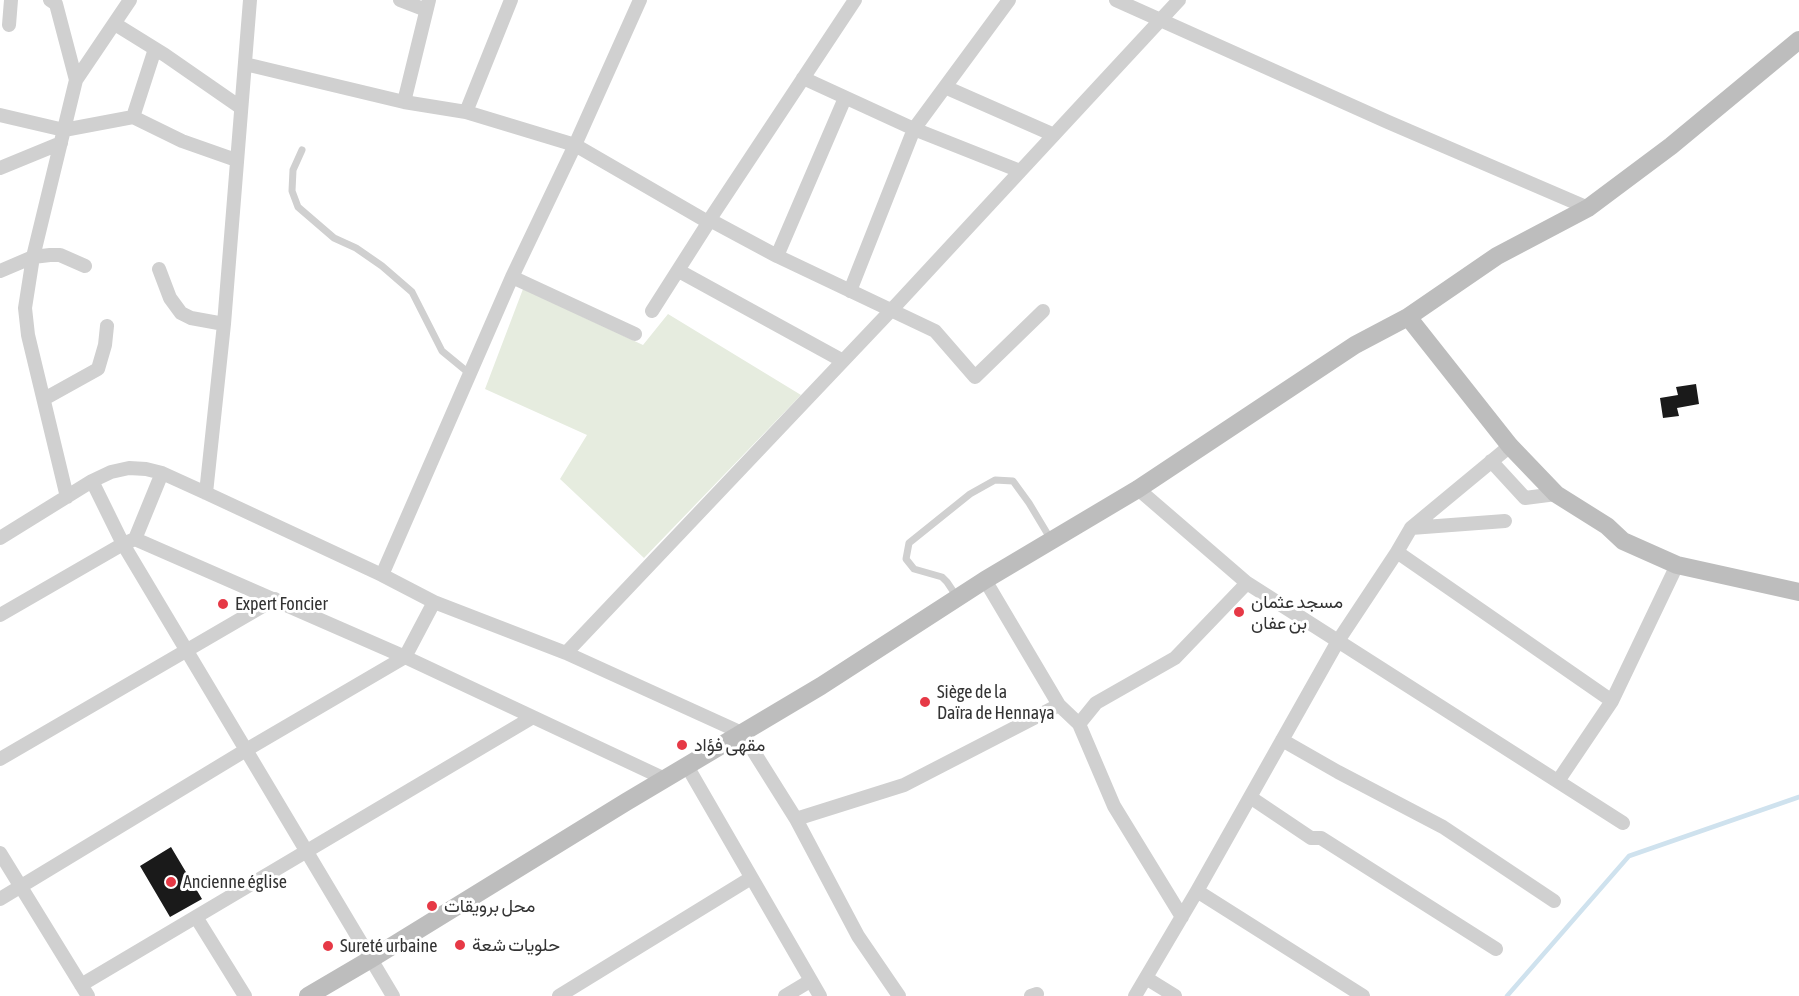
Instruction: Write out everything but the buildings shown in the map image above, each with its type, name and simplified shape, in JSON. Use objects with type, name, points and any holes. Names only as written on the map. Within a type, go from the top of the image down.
[{"type":"main road","points":[[308,996],[821,686],[985,580],[1137,489],[1356,345],[1408,317],[1497,256],[1588,208],[1671,146],[1799,40]]},
{"type":"main road","points":[[1408,317],[1510,446],[1556,494],[1606,526],[1623,541],[1677,565],[1799,592]]},
{"type":"street","points":[[9,25],[11,0]]},
{"type":"street","points":[[67,497],[28,335],[25,308],[33,257],[76,80],[130,0]]},
{"type":"street","points":[[206,493],[224,324],[250,0]]},
{"type":"street","points":[[400,0],[427,5],[404,102]]},
{"type":"street","points":[[466,112],[511,0]]},
{"type":"street","points":[[652,311],[855,0]]},
{"type":"street","points":[[850,291],[914,129],[1009,0]]},
{"type":"street","points":[[1116,0],[1388,122],[1588,208]]},
{"type":"street","points":[[566,653],[890,311],[1179,0]]},
{"type":"street","points":[[55,1],[76,80]]},
{"type":"street","points":[[382,575],[512,277],[575,145],[636,1]]},
{"type":"street","points":[[115,24],[240,107]]},
{"type":"street","points":[[133,117],[155,49]]},
{"type":"street","points":[[245,64],[404,102],[466,112],[575,145],[709,221],[935,331],[975,377],[1043,311]]},
{"type":"street","points":[[803,78],[914,129],[1020,171]]},
{"type":"street","points":[[945,87],[1054,135]]},
{"type":"street","points":[[777,256],[845,98]]},
{"type":"street","points":[[0,115],[63,137]]},
{"type":"street","points":[[0,168],[63,137],[133,117],[182,141],[236,160]]},
{"type":"street","points":[[0,271],[33,257],[60,255],[85,266]]},
{"type":"street","points":[[159,269],[170,298],[181,314],[190,318],[224,324]]},
{"type":"street","points":[[679,271],[843,361]]},
{"type":"street","points":[[512,277],[635,334]]},
{"type":"street","points":[[44,399],[98,369],[105,345],[107,326]]},
{"type":"street","points":[[1135,996],[1338,641],[1397,552],[1410,528],[1510,446]]},
{"type":"street","points":[[1491,461],[1525,498],[1556,494]]},
{"type":"street","points":[[0,538],[92,481],[111,472],[129,468],[162,473],[382,575],[434,602],[566,653],[742,733],[796,819],[858,936],[899,996]]},
{"type":"street","points":[[0,615],[129,542],[162,473]]},
{"type":"street","points":[[92,481],[129,542],[186,650],[393,996]]},
{"type":"street","points":[[1137,489],[1247,583],[1623,823]]},
{"type":"street","points":[[1410,528],[1504,520]]},
{"type":"street","points":[[129,542],[275,599],[405,657],[665,779]]},
{"type":"street","points":[[1397,552],[1612,701]]},
{"type":"street","points":[[1558,781],[1612,701],[1677,565]]},
{"type":"street","points":[[985,580],[1059,705],[1079,724],[1114,806],[1182,917]]},
{"type":"street","points":[[1079,724],[1096,703],[1175,658],[1247,583]]},
{"type":"street","points":[[0,759],[275,599]]},
{"type":"street","points":[[0,899],[405,657],[434,602]]},
{"type":"street","points":[[796,819],[904,785],[1059,705]]},
{"type":"street","points":[[0,853],[84,991],[196,917],[533,717]]},
{"type":"street","points":[[1282,740],[1443,827],[1554,901]]},
{"type":"street","points":[[687,766],[820,996]]},
{"type":"street","points":[[1250,797],[1311,838],[1321,838],[1496,949]]},
{"type":"street","points":[[560,996],[751,878]]},
{"type":"street","points":[[1197,891],[1363,996]]},
{"type":"street","points":[[196,917],[245,996]]},
{"type":"street","points":[[1146,978],[1175,996]]},
{"type":"street","points":[[785,996],[810,981]]},
{"type":"lane","points":[[302,150],[293,170],[292,191],[298,207],[334,238],[356,248],[382,266],[412,292],[442,351],[470,374]]},
{"type":"lane","points":[[957,598],[942,577],[914,569],[906,559],[909,543],[970,494],[994,480],[1013,481],[1052,540]]},
{"type":"shaded area","points":[[523,289],[643,345],[668,314],[801,395],[644,558],[560,479],[587,435],[485,389]]},
{"type":"waterway","points":[[1507,996],[1629,856],[1799,797]]},
{"type":"place","name":"Expert Foncier","points":[[223,604]]},
{"type":"place","name":"مسجد عثمان بن عفان","points":[[1239,612]]},
{"type":"place","name":"Siège de la Daïra de Hennaya","points":[[925,702]]},
{"type":"place","name":"مقهى فؤاد","points":[[682,745]]},
{"type":"place","name":"Ancienne église","points":[[171,882]]},
{"type":"place","name":"محل برويقات","points":[[432,906]]},
{"type":"place","name":"حلويات شعة","points":[[460,945]]},
{"type":"place","name":"Sureté urbaine","points":[[328,946]]}]
